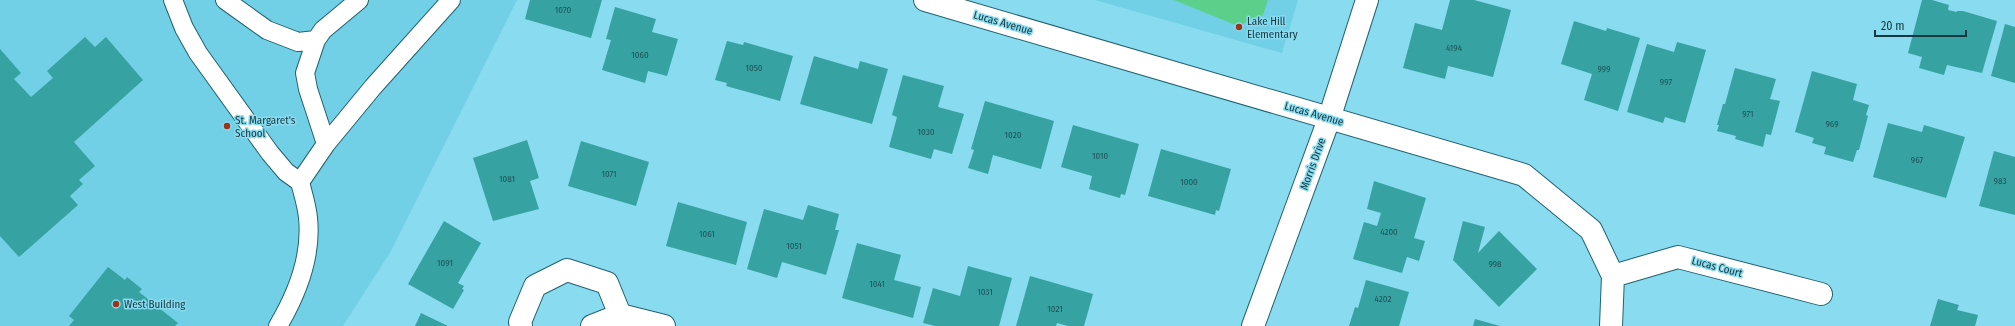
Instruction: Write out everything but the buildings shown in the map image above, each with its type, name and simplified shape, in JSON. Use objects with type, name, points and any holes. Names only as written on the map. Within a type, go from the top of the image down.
[{"type":"street","name":"Lucas Avenue","points":[[925,0],[1524,175],[1591,230],[1613,276],[1610,326]]},
{"type":"street","name":"Morris Drive","points":[[1253,326],[1329,119],[1368,0]]},
{"type":"street","name":"Lucas Court","points":[[1613,276],[1678,257],[1821,294]]},
{"type":"street","points":[[521,326],[520,322],[535,286],[567,270],[606,284],[620,315]]},
{"type":"street","points":[[592,326],[620,315],[664,326]]},
{"type":"lane","points":[[173,0],[184,28],[198,53],[270,153],[286,172],[300,182],[308,217],[309,242],[305,265],[288,309],[278,326]]},
{"type":"lane","points":[[225,0],[268,30],[298,42],[316,40]]},
{"type":"lane","points":[[326,144],[308,89],[305,74],[316,40],[323,30],[359,0]]},
{"type":"lane","points":[[300,182],[326,144],[373,87],[451,0]]},
{"type":"shaded area","name":"St. Margaret's School","points":[[0,0],[517,0],[391,251],[343,326],[0,326]]},
{"type":"shaded area","name":"Lake Hill Elementary","points":[[1095,0],[1298,0],[1282,53]]},
{"type":"green space","points":[[1174,0],[1268,0],[1263,15],[1238,26]]},
{"type":"place","name":"Lake Hill Elementary","points":[[1239,27]]},
{"type":"place","name":"St. Margaret's School","points":[[227,126]]},
{"type":"place","name":"West Building","points":[[116,304]]}]
